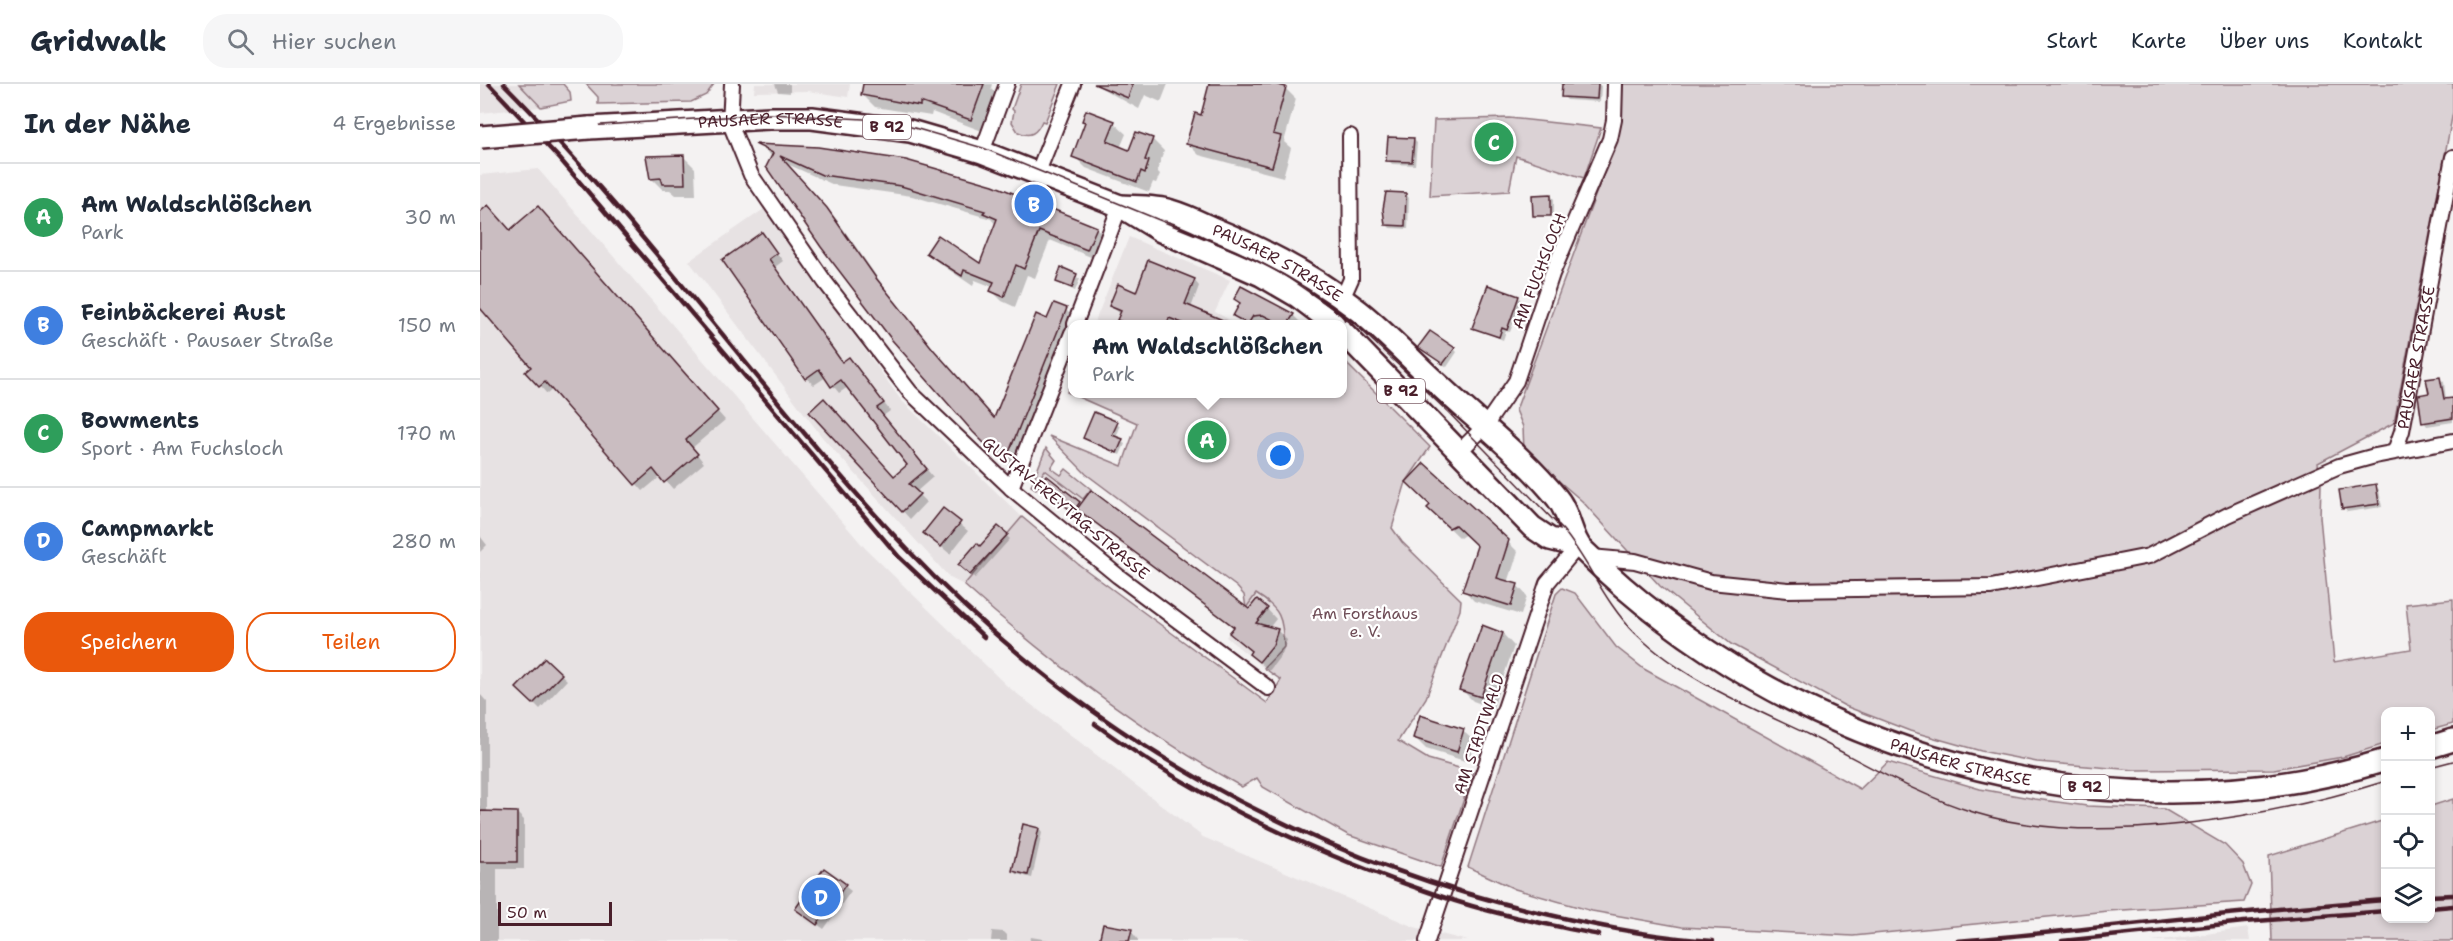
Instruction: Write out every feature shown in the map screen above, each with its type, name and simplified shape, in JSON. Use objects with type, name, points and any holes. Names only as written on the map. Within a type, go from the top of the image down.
[{"type":"main road","name":"PAUSAER STRASSE","points":[[480,137],[730,120],[812,118],[864,123],[910,131],[982,152],[1120,206],[1161,231],[1261,275],[1297,296],[1329,320]]},
{"type":"main road","name":"PAUSAER STRASSE","points":[[1120,206],[1173,211],[1288,264],[1342,299],[1362,314],[1485,426],[1557,498],[1570,519],[1584,551]]},
{"type":"main road","name":"PAUSAER STRASSE","points":[[1347,336],[1532,527],[1550,539],[1584,551],[1643,604],[1687,639],[1751,679],[1840,723],[1904,749],[1979,770],[2037,781],[2119,791],[2197,792],[2276,785],[2357,769],[2382,761]]},
{"type":"main road","points":[[2435,745],[2453,740]]},
{"type":"street","points":[[730,120],[732,84]]},
{"type":"street","points":[[982,152],[1007,84]]},
{"type":"street","points":[[1038,172],[1073,84]]},
{"type":"street","name":"AM FUCHSLOCH","points":[[1458,453],[1485,426],[1516,381],[1552,274],[1610,139],[1614,120],[1615,84]]},
{"type":"street","name":"GUSTAV-FREYTAG-STRASSE","points":[[730,120],[751,175],[825,282],[910,392],[1011,488],[1118,576],[1268,688]]},
{"type":"street","points":[[1342,299],[1351,279],[1350,136]]},
{"type":"street","name":"PAUSAER STRASSE","points":[[2395,451],[2402,431],[2453,157]]},
{"type":"street","points":[[1077,320],[1120,206]]},
{"type":"street","points":[[1011,488],[1068,343]]},
{"type":"street","name":"PAUSAER STRASSE","points":[[1584,551],[1635,561],[1711,582],[1788,590],[1991,587],[2149,556],[2228,515],[2339,465],[2395,451],[2453,441]]},
{"type":"street","name":"AM STADTWALD","points":[[1427,941],[1547,583],[1584,551]]},
{"type":"shaded area","points":[[480,84],[519,84],[541,107],[480,113]]},
{"type":"shaded area","points":[[755,84],[850,84],[848,97],[808,91],[754,92]]},
{"type":"shaded area","points":[[538,169],[865,548],[1007,686],[1203,837],[1414,927],[1468,941],[480,941],[480,175]]},
{"type":"shaded area","points":[[764,209],[901,400],[1022,517],[964,585],[950,578],[822,437],[689,261]]},
{"type":"shaded area","points":[[1129,237],[1230,280],[1215,312],[1230,320],[1096,320]]},
{"type":"shaded area","points":[[1045,470],[1083,499],[1073,513],[1035,484]]},
{"type":"shaded area","points":[[1256,594],[1273,604],[1282,619],[1284,647],[1264,668],[1226,637]]},
{"type":"shaded area","points":[[2248,928],[2250,941],[2150,941],[2170,939]]},
{"type":"green space","points":[[519,84],[563,84],[570,92],[571,101],[541,107]]},
{"type":"green space","points":[[586,84],[714,84],[706,95],[691,102],[598,104],[598,97]]},
{"type":"green space","points":[[1021,84],[1060,84],[1045,122],[1042,121],[1038,129],[1026,135],[1018,132],[1012,122],[1014,111],[1012,109]]},
{"type":"green space","points":[[1621,84],[2453,84],[2453,112],[2394,423],[2318,463],[2321,485],[2320,517],[2334,662],[2411,649],[2406,604],[2453,599],[2453,724],[2435,729],[2435,707],[2381,707],[2381,745],[2343,757],[2274,769],[2135,770],[2037,762],[1981,751],[1910,731],[1845,706],[1731,644],[1660,586],[1582,501],[1524,451],[1523,427],[1516,410],[1608,161]]},
{"type":"green space","points":[[1509,118],[1601,128],[1584,178],[1516,156],[1509,191],[1430,196],[1434,120]]},
{"type":"green space","name":"Am Forsthaus e. V.","points":[[1347,364],[1430,447],[1406,482],[1392,528],[1402,542],[1461,600],[1460,610],[1426,698],[1398,741],[1428,759],[1473,772],[1441,867],[1348,835],[1263,787],[1257,778],[1242,787],[1168,743],[1097,694],[964,585],[1022,517],[1078,564],[1267,703],[1281,680],[1264,668],[1284,647],[1281,622],[1276,610],[1256,594],[1246,608],[1244,595],[1237,587],[1086,474],[1049,436],[1122,466],[1137,423],[1081,398],[1347,398]]},
{"type":"green space","points":[[1046,448],[1056,460],[1051,468],[1061,475],[1066,469],[1091,489],[1083,499],[1045,470],[1035,484],[1038,486],[1036,489],[1031,486]]},
{"type":"green space","points":[[1562,588],[1575,593],[1616,647],[1644,669],[1860,789],[1888,762],[1980,789],[2035,799],[2087,806],[2164,809],[2225,845],[2243,864],[2251,885],[2244,902],[2108,911],[1853,936],[1682,927],[1592,911],[1515,889],[1468,867],[1556,594]]},
{"type":"green space","points":[[2453,799],[2453,941],[2272,941],[2269,856],[2381,821],[2381,923],[2435,923],[2435,805]]},
{"type":"building","points":[[863,84],[984,84],[971,120],[920,102],[920,106],[861,95]]},
{"type":"building","points":[[1094,84],[1133,84],[1128,98]]},
{"type":"building","points":[[1209,84],[1275,84],[1286,87],[1273,134],[1281,136],[1272,167],[1186,144],[1195,113],[1201,115]]},
{"type":"building","points":[[1562,84],[1598,84],[1597,99],[1561,97]]},
{"type":"building","points":[[1086,110],[1115,121],[1107,141],[1129,150],[1136,132],[1153,138],[1145,160],[1149,161],[1145,173],[1141,171],[1137,182],[1072,157],[1085,122],[1082,121]]},
{"type":"building","points":[[1388,137],[1414,138],[1412,162],[1386,161]]},
{"type":"building","points":[[755,144],[818,147],[906,160],[993,185],[1097,227],[1087,250],[1039,231],[1024,269],[1016,265],[1004,297],[990,291],[994,282],[964,270],[962,276],[926,253],[938,235],[980,263],[997,219],[983,213],[985,211],[901,186],[822,175],[780,156],[827,208],[876,278],[933,349],[994,418],[1036,314],[1047,319],[1054,303],[1067,308],[1010,450],[1004,456],[996,455],[973,432],[892,340],[821,247],[766,167],[773,153]]},
{"type":"building","points":[[684,155],[685,184],[663,184],[661,178],[650,179],[646,156]]},
{"type":"building","points":[[1386,192],[1406,193],[1405,226],[1385,225],[1383,209]]},
{"type":"building","points":[[1551,194],[1551,216],[1533,216],[1532,195]]},
{"type":"building","points":[[488,205],[510,230],[538,206],[718,411],[686,440],[698,454],[664,483],[653,469],[635,485],[545,382],[539,387],[525,372],[531,367],[480,308],[480,212]]},
{"type":"building","points":[[762,232],[777,253],[769,259],[842,362],[849,357],[884,403],[877,408],[927,469],[909,484],[920,494],[902,512],[809,412],[824,398],[894,476],[907,465],[841,380],[831,387],[819,369],[805,379],[722,260]]},
{"type":"building","points":[[1148,260],[1195,279],[1185,304],[1223,320],[1169,318],[1168,320],[1117,320],[1121,311],[1109,306],[1118,284],[1136,292]]},
{"type":"building","points":[[1061,267],[1077,274],[1072,288],[1056,282]]},
{"type":"building","points":[[1488,285],[1519,296],[1507,330],[1502,328],[1499,337],[1472,328]]},
{"type":"building","points":[[1241,286],[1294,314],[1290,320],[1273,320],[1263,315],[1253,316],[1250,320],[1240,320],[1233,316],[1240,303],[1234,299]]},
{"type":"building","points":[[1430,331],[1455,348],[1443,364],[1418,347]]},
{"type":"building","points":[[2440,377],[2444,399],[2453,398],[2453,418],[2422,423],[2418,395],[2429,393],[2426,379]]},
{"type":"building","points":[[1094,412],[1118,422],[1112,435],[1123,439],[1117,453],[1083,438]]},
{"type":"building","points":[[1424,463],[1509,540],[1497,578],[1518,584],[1511,606],[1462,591],[1477,546],[1455,525],[1449,528],[1427,508],[1430,505],[1406,482]]},
{"type":"building","points":[[1046,475],[1080,502],[1073,512],[1038,485]]},
{"type":"building","points":[[2376,484],[2379,504],[2342,509],[2339,490]]},
{"type":"building","points":[[1091,490],[1249,609],[1257,599],[1268,608],[1256,623],[1278,629],[1273,645],[1259,662],[1249,654],[1251,651],[1229,633],[1234,627],[1077,509]]},
{"type":"building","points":[[943,508],[961,522],[941,547],[923,533]]},
{"type":"building","points":[[998,526],[1008,534],[970,575],[958,565],[977,543],[980,546]]},
{"type":"building","points":[[1482,625],[1503,633],[1481,697],[1459,690]]},
{"type":"building","points":[[545,658],[562,674],[533,704],[516,688]]},
{"type":"building","points":[[1420,715],[1464,729],[1457,752],[1413,738]]},
{"type":"building","points":[[480,811],[517,812],[517,862],[480,862]]},
{"type":"building","points":[[1023,824],[1039,828],[1028,875],[1012,871]]},
{"type":"building","points":[[824,868],[846,884],[817,925],[795,909]]},
{"type":"building","points":[[1103,924],[1132,929],[1129,941],[1099,941]]},
{"type":"tram line","points":[[480,133],[770,114],[864,119],[911,127],[983,148],[1245,255],[1284,275],[1355,324],[1449,413],[1563,530],[1614,608],[1635,633],[1653,649],[1695,678],[1739,702],[1954,806],[2022,823],[2073,828],[2127,828],[2182,824],[2237,816],[2290,806],[2381,782]]},
{"type":"tram line","points":[[2435,766],[2453,761]]},
{"type":"railway","points":[[489,84],[560,159],[899,557],[984,637]]},
{"type":"railway","points":[[504,84],[608,197],[805,434],[907,549],[974,615],[1045,675],[1120,730],[1200,779],[1282,822],[1367,859],[1456,890],[1546,914],[1629,931],[1713,941]]},
{"type":"railway","points":[[1095,724],[1135,752],[1217,801],[1304,844],[1349,863],[1479,908],[1599,935]]},
{"type":"railway","points":[[2435,896],[2453,895]]},
{"type":"railway","points":[[1957,941],[2381,900]]},
{"type":"railway","points":[[2435,908],[2453,906]]},
{"type":"railway","points":[[2062,941],[2244,922],[2381,911]]},
{"type":"place","name":"Bowments","points":[[1494,142]]},
{"type":"place","name":"Feinbäckerei Aust","points":[[1034,204]]},
{"type":"place","name":"Am Waldschlößchen","points":[[1207,440]]},
{"type":"place","name":"Campmarkt","points":[[821,897]]}]
